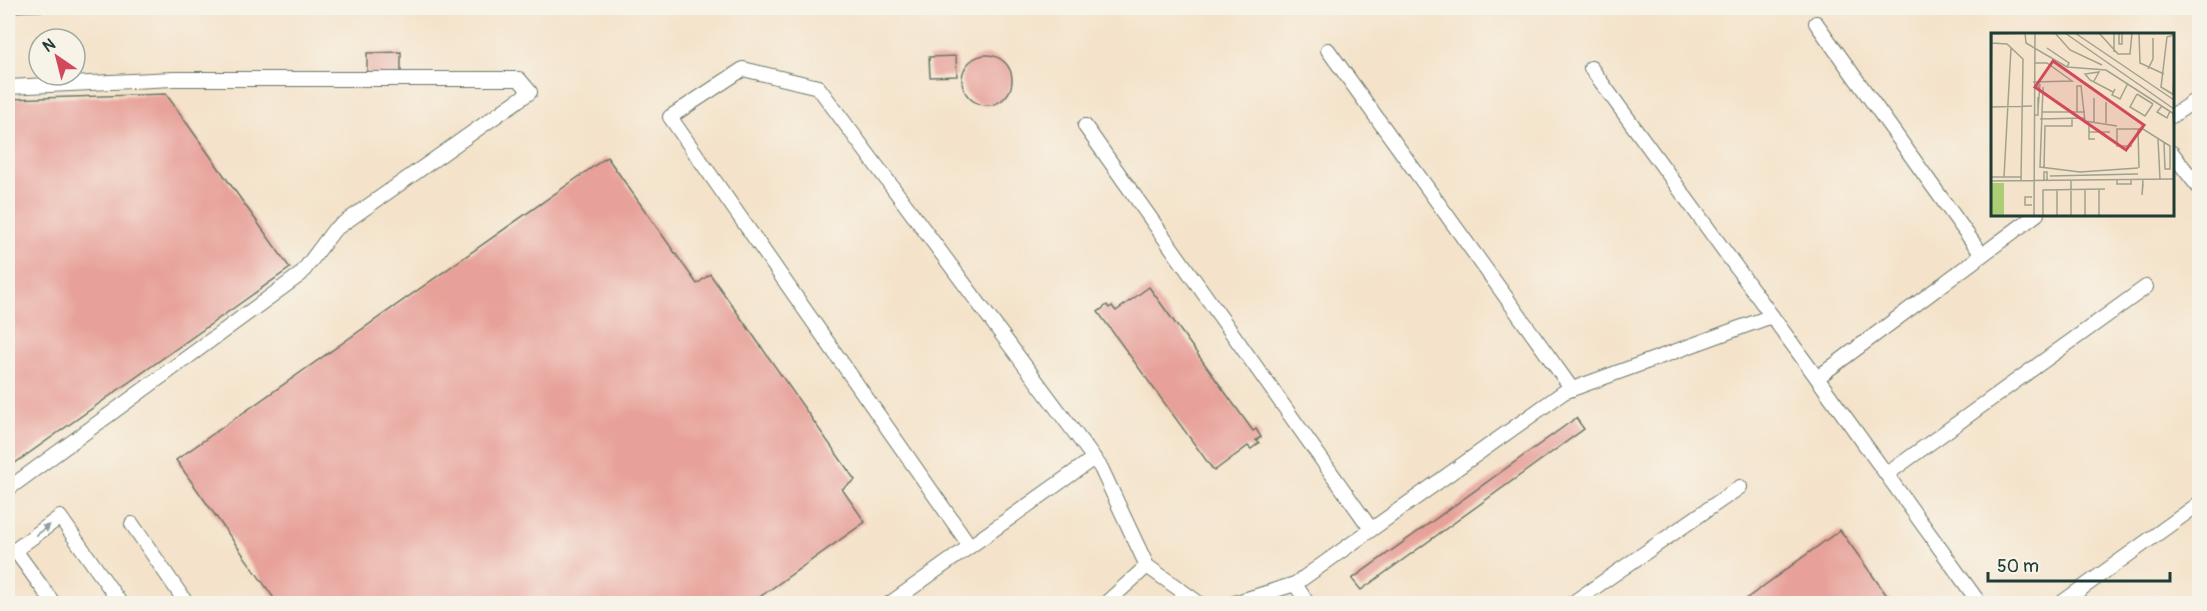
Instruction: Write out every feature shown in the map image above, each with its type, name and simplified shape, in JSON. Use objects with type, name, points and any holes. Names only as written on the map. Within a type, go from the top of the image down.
[{"type":"lane","points":[[1816,23],[1982,255]]},
{"type":"lane","points":[[1328,50],[1572,389]]},
{"type":"lane","points":[[1592,68],[1980,603]]},
{"type":"lane","points":[[970,546],[670,117],[743,69],[818,87],[1101,468],[1148,566],[1200,603]]},
{"type":"lane","points":[[8,87],[173,80],[519,79],[530,92],[334,230],[301,274],[8,489]]},
{"type":"lane","points":[[2174,115],[2199,97]]},
{"type":"lane","points":[[1085,126],[1371,529]]},
{"type":"lane","points":[[2174,156],[2199,189]]},
{"type":"lane","points":[[1817,378],[2034,216]]},
{"type":"lane","points":[[1887,474],[2146,287]]},
{"type":"lane","points":[[1231,603],[1295,584],[1564,392],[1772,316]]},
{"type":"lane","points":[[889,603],[1094,458]]},
{"type":"lane","points":[[1571,603],[1740,488]]},
{"type":"lane","points":[[2060,603],[2199,503]]},
{"type":"lane","points":[[54,603],[15,550],[60,517],[121,603]]},
{"type":"lane","points":[[132,524],[187,603]]},
{"type":"lane","points":[[1105,603],[1148,566]]},
{"type":"lane","points":[[1295,584],[1308,603]]},
{"type":"building","points":[[401,52],[401,76],[367,77],[367,53]]},
{"type":"building","points":[[982,55],[992,55],[1005,62],[1012,75],[1012,85],[1005,98],[992,105],[982,105],[973,101],[966,94],[962,85],[962,75],[966,66],[973,59]]},
{"type":"building","points":[[956,56],[957,76],[930,77],[929,57]]},
{"type":"building","points":[[166,94],[290,268],[8,468],[8,99]]},
{"type":"building","points":[[607,157],[697,284],[710,274],[855,480],[842,489],[865,522],[750,604],[278,604],[176,460]]},
{"type":"building","points":[[1149,287],[1253,431],[1256,429],[1261,437],[1256,440],[1259,443],[1251,449],[1248,446],[1214,471],[1098,312],[1107,305],[1109,308],[1112,306],[1116,311]]},
{"type":"building","points":[[1576,418],[1584,429],[1361,590],[1352,579]]},
{"type":"building","points":[[1840,530],[1893,604],[1739,604]]},
{"type":"railway","points":[[8,9],[41,8]]}]
